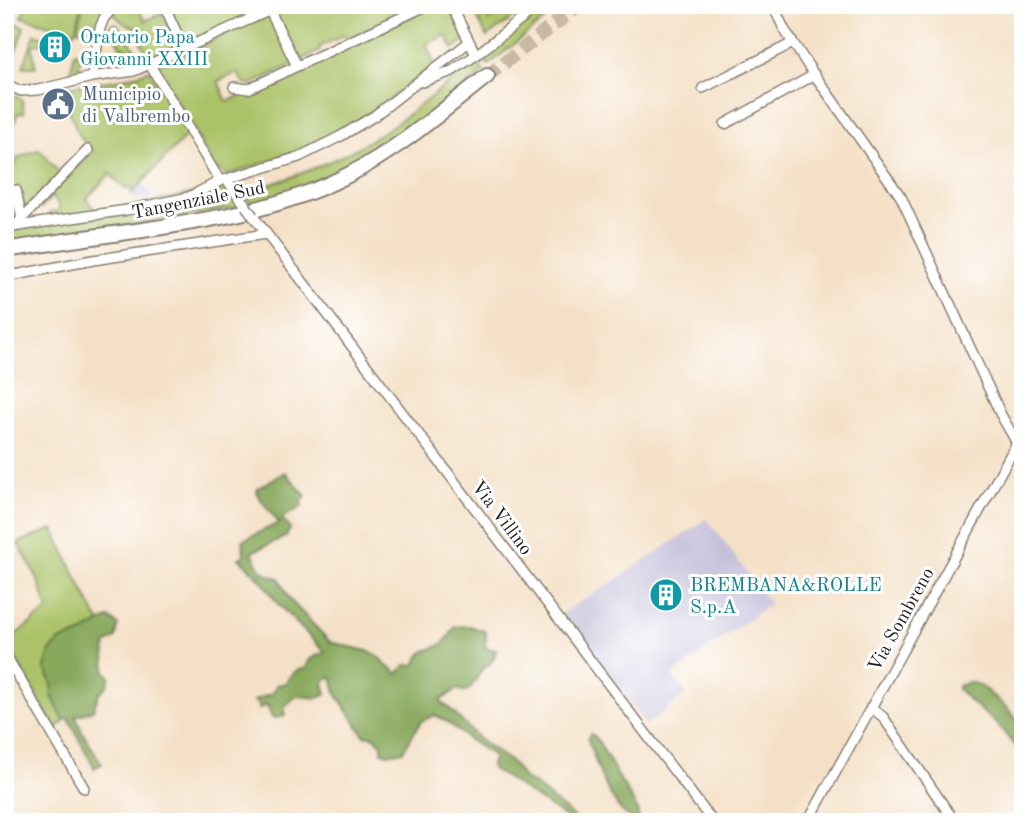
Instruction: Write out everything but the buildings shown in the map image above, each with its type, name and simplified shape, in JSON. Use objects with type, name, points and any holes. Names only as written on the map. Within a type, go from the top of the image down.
[{"type":"highway","name":"Tangenziale Sud","points":[[5,250],[210,220],[294,198],[348,175],[395,148],[487,76]]},
{"type":"street","points":[[92,77],[100,28],[104,18],[115,5]]},
{"type":"street","points":[[164,5],[184,49]]},
{"type":"street","points":[[5,84],[21,91],[38,90],[92,77],[134,71],[282,5]]},
{"type":"street","points":[[234,87],[248,89],[428,5]]},
{"type":"street","points":[[451,5],[476,55]]},
{"type":"street","points":[[414,85],[452,71],[540,5]]},
{"type":"street","points":[[773,5],[814,75],[901,197],[1001,415],[1017,443]]},
{"type":"street","points":[[270,11],[297,66]]},
{"type":"street","points":[[9,228],[127,210],[189,197],[223,180],[299,157],[367,120],[469,42]]},
{"type":"street","points":[[703,88],[793,43]]},
{"type":"street","name":"Via Villino","points":[[150,65],[223,180],[713,822]]},
{"type":"street","points":[[725,124],[814,75]]},
{"type":"street","points":[[9,228],[22,219],[88,150]]},
{"type":"street","points":[[16,190],[22,219]]},
{"type":"street","points":[[5,277],[93,260],[266,234]]},
{"type":"street","name":"Via Sombreno","points":[[808,822],[1023,432]]},
{"type":"street","points":[[5,654],[84,788]]},
{"type":"street","points":[[871,708],[883,717],[955,822]]},
{"type":"shaded area","points":[[141,183],[153,196],[135,201],[132,193]]},
{"type":"shaded area","points":[[707,519],[770,604],[672,675],[687,694],[646,725],[562,613]]},
{"type":"green space","points":[[26,5],[82,5],[75,32],[22,17]]},
{"type":"green space","points":[[83,5],[104,7],[97,34],[77,29]]},
{"type":"green space","points":[[117,5],[136,5],[145,21],[162,13],[180,46],[151,61],[137,35],[129,40],[140,58],[134,62],[125,47],[121,48],[115,36],[116,28],[110,27],[116,23],[125,38],[137,30],[123,23],[113,13]]},
{"type":"green space","points":[[182,5],[274,5],[185,44],[171,12]]},
{"type":"green space","points":[[292,5],[421,5],[347,39],[344,35],[319,47],[320,51],[250,85],[244,84],[237,73],[218,81],[227,102],[436,5],[449,5],[465,40],[453,49],[446,35],[426,44],[434,64],[400,92],[335,136],[226,176],[219,169],[215,171],[191,124],[155,66]]},
{"type":"green space","points":[[471,5],[478,5],[489,20],[508,5],[515,5],[521,12],[487,37]]},
{"type":"green space","points":[[545,5],[563,5],[488,65],[484,57],[496,43]]},
{"type":"green space","points":[[16,23],[24,27],[16,51],[6,47]]},
{"type":"green space","points":[[35,34],[43,37],[43,47],[41,43],[32,46],[36,67],[23,67]]},
{"type":"green space","points":[[75,52],[83,53],[78,67],[89,70],[71,79],[69,78]]},
{"type":"green space","points":[[474,63],[484,72],[421,122],[356,165],[301,190],[252,205],[240,191],[241,180],[248,192],[303,173],[373,139]]},
{"type":"green space","points":[[149,70],[168,100],[166,102],[189,133],[132,193],[130,187],[125,189],[110,174],[86,199],[97,212],[49,218],[49,213],[60,210],[52,197],[41,208],[38,207],[93,151],[79,136],[60,88],[116,80]]},
{"type":"green space","points":[[8,93],[22,100],[24,113],[18,113],[14,124],[5,121],[5,98]]},
{"type":"green space","points":[[39,149],[60,174],[22,210],[13,195],[5,196],[5,168],[17,163],[16,159]]},
{"type":"green space","points":[[219,188],[231,195],[242,207],[56,238],[5,242],[5,232]]},
{"type":"green space","points":[[285,472],[306,496],[301,503],[303,506],[282,518],[290,530],[287,536],[252,552],[261,569],[279,578],[290,600],[330,642],[376,655],[397,674],[406,665],[415,665],[422,653],[440,645],[455,627],[470,626],[486,632],[484,647],[496,650],[493,660],[469,689],[465,692],[457,689],[441,700],[442,703],[479,739],[512,763],[525,780],[580,822],[573,822],[492,769],[494,757],[491,754],[435,715],[421,721],[403,751],[388,754],[382,752],[382,745],[375,737],[364,735],[337,695],[332,677],[323,683],[326,694],[319,698],[296,696],[284,707],[285,715],[272,718],[267,705],[259,709],[259,705],[254,701],[273,693],[276,685],[286,683],[294,673],[305,669],[310,659],[325,652],[278,604],[262,581],[239,558],[244,556],[243,540],[279,523],[257,492],[258,488]]},
{"type":"green space","points":[[53,529],[96,617],[101,622],[71,637],[45,668],[52,683],[52,696],[67,718],[56,729],[6,642],[48,610],[37,577],[18,543]]},
{"type":"green space","points":[[109,618],[118,625],[116,638],[106,644],[105,671],[110,677],[107,686],[99,693],[93,710],[76,716],[81,730],[102,764],[94,768],[69,719],[63,719],[52,696],[52,683],[45,668],[50,651],[61,640],[79,635]]},
{"type":"green space","points":[[969,682],[988,692],[1007,708],[1023,727],[1023,756],[998,725],[958,689],[958,686]]},
{"type":"green space","points":[[590,734],[595,736],[636,807],[640,822],[621,811],[606,788],[588,739]]},
{"type":"tunnel","points":[[487,76],[580,5]]},
{"type":"place","name":"Oratorio Papa Giovanni XXIII","points":[[55,47]]},
{"type":"place","name":"Municipio di Valbrembo","points":[[58,104]]},
{"type":"place","name":"BREMBANA&ROLLE S.p.A","points":[[666,595]]}]
